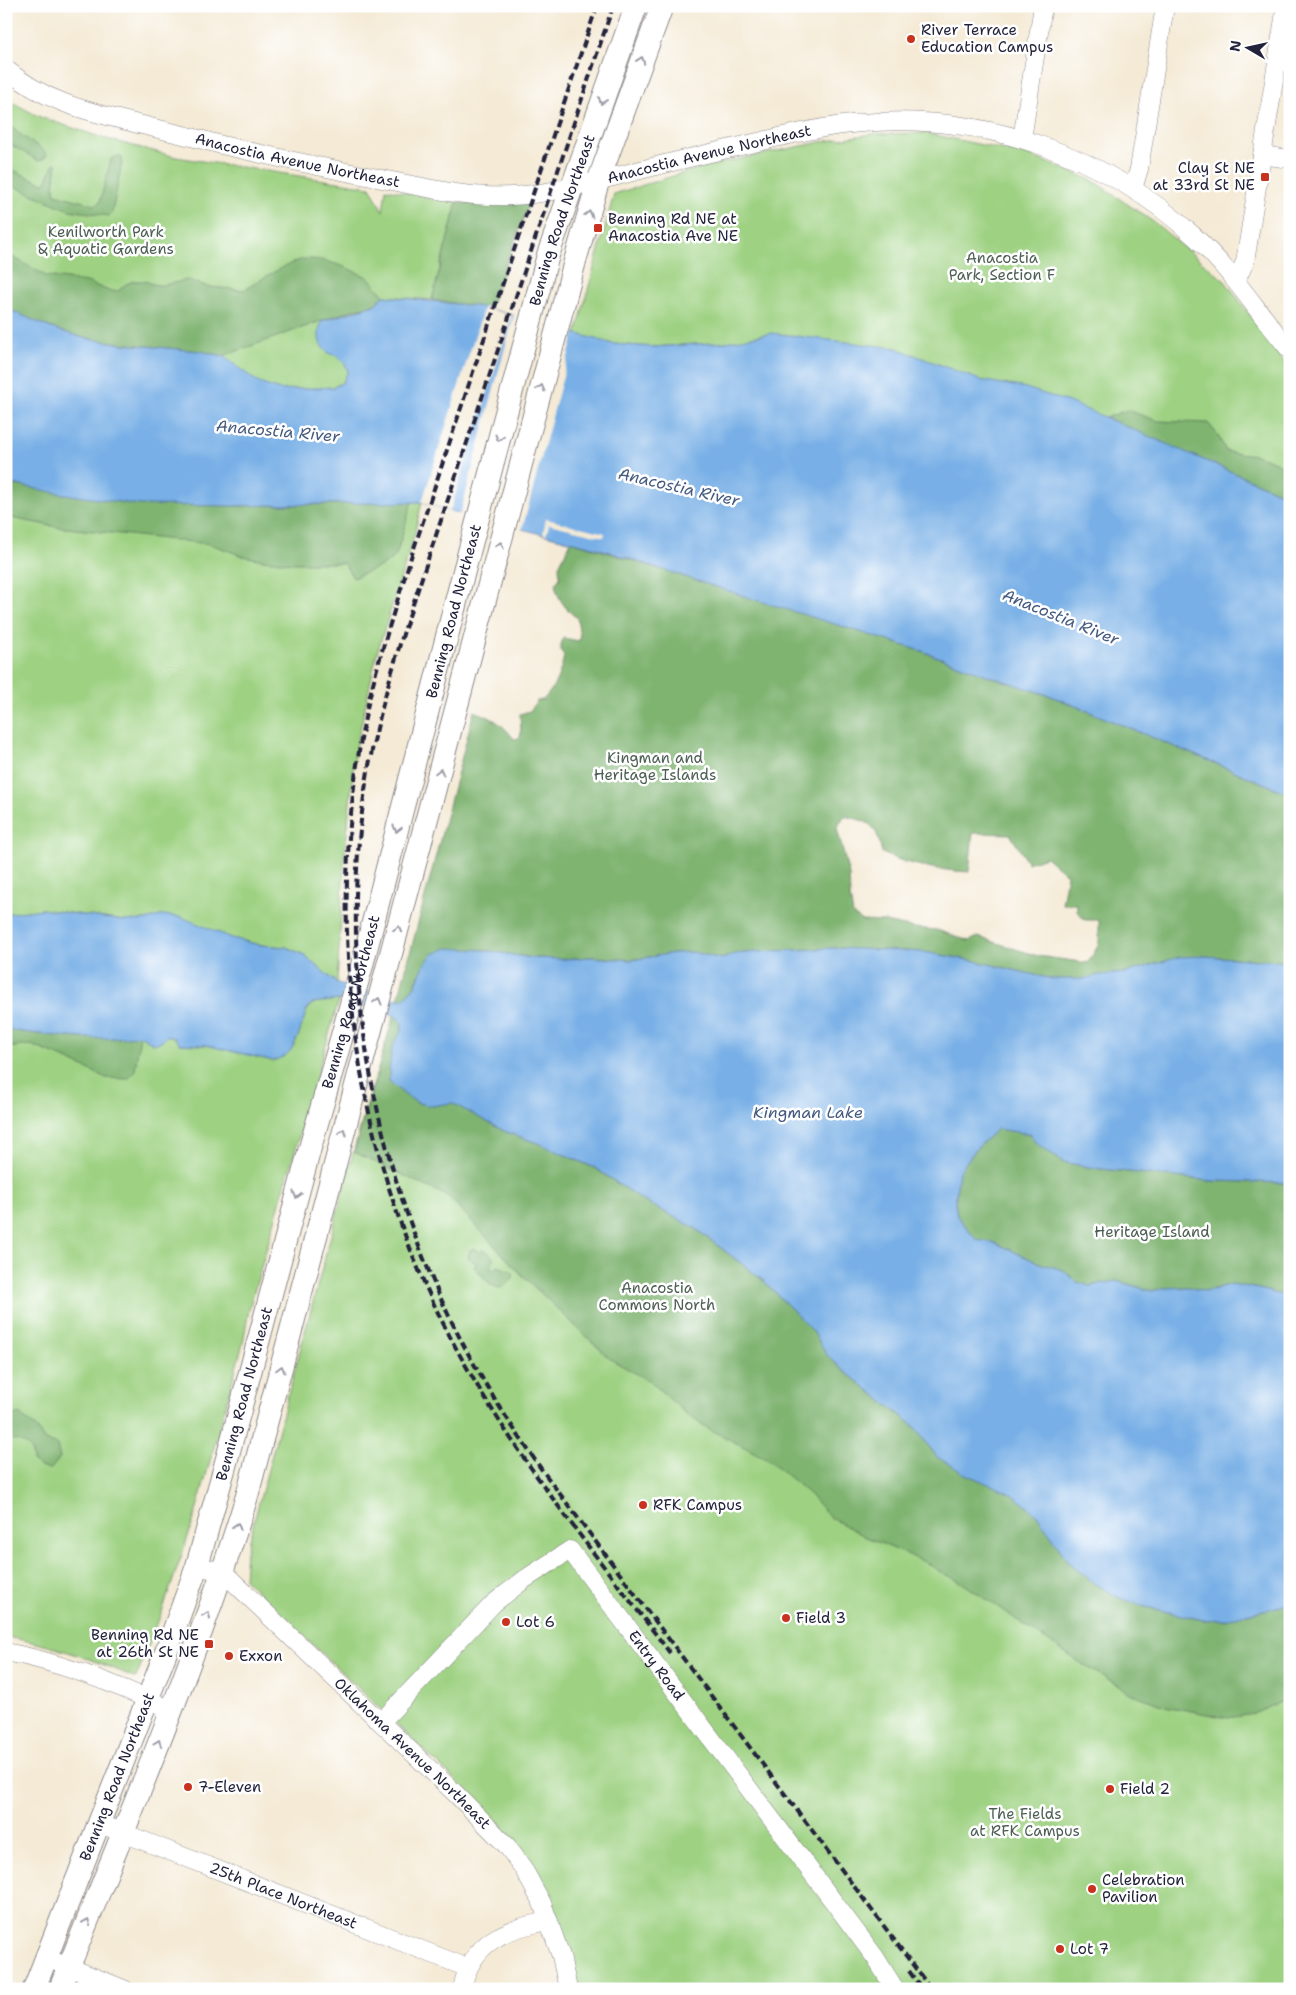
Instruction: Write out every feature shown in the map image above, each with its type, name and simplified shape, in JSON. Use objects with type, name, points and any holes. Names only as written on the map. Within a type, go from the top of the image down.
[{"type":"main road","name":"Benning Road Northeast","points":[[34,1989],[180,1615],[197,1566],[361,968],[548,255],[570,188],[636,6]]},
{"type":"main road","name":"Benning Road Northeast","points":[[60,1989],[171,1710],[223,1572],[252,1477],[575,261],[598,182],[662,6]]},
{"type":"street","points":[[1022,139],[1044,6]]},
{"type":"street","points":[[1133,189],[1139,169],[1165,6]]},
{"type":"street","points":[[1236,281],[1245,262],[1286,6]]},
{"type":"street","name":"Anacostia Avenue Northeast","points":[[6,69],[34,89],[77,109],[293,162],[468,196],[515,196],[570,188],[805,131],[860,122],[900,121],[934,123],[986,130],[1022,139],[1077,160],[1133,189],[1154,203],[1210,251],[1290,350]]},
{"type":"street","points":[[1262,155],[1290,159]]},
{"type":"street","name":"Entry Road","points":[[381,1722],[494,1603],[525,1579],[570,1550],[863,1941],[895,1989]]},
{"type":"street","points":[[197,1566],[223,1572]]},
{"type":"street","name":"Oklahoma Avenue Northeast","points":[[223,1572],[457,1795],[507,1846],[530,1879],[549,1921],[561,1956],[568,1989]]},
{"type":"street","points":[[6,1652],[64,1667],[171,1710]]},
{"type":"street","name":"25th Place Northeast","points":[[98,1823],[468,1968]]},
{"type":"street","points":[[462,1989],[468,1968],[479,1953],[496,1937],[515,1928],[549,1921]]},
{"type":"street","points":[[46,1958],[124,1989]]},
{"type":"green space","name":"Kenilworth Park & Aquatic Gardens","points":[[6,99],[40,117],[103,138],[176,157],[370,187],[383,211],[386,189],[457,202],[432,300],[384,296],[343,382],[334,387],[280,390],[6,308]]},
{"type":"green space","points":[[6,113],[11,126],[22,136],[41,148],[46,153],[46,157],[39,161],[6,142]]},
{"type":"green space","name":"Anacostia Park, Section F","points":[[926,133],[1028,155],[1092,180],[1155,223],[1225,281],[1290,370],[1290,650],[726,342],[653,347],[613,344],[576,334],[614,194],[706,166],[821,142],[871,134]]},
{"type":"green space","points":[[118,156],[122,158],[122,162],[112,213],[109,216],[69,210],[6,183],[6,167],[42,183],[46,182],[54,163],[57,164],[55,194],[95,205],[100,202],[111,159]]},
{"type":"green space","points":[[457,202],[481,205],[529,204],[489,309],[432,300]]},
{"type":"green space","points":[[6,253],[46,276],[87,282],[109,291],[118,291],[126,284],[134,281],[164,285],[187,280],[209,287],[244,290],[292,263],[300,260],[314,259],[336,264],[365,276],[371,280],[384,296],[374,305],[355,309],[223,356],[189,350],[85,338],[45,325],[6,308]]},
{"type":"green space","points":[[1127,410],[1158,421],[1208,423],[1217,434],[1226,451],[1259,456],[1290,470],[1290,497],[1105,418]]},
{"type":"green space","points":[[6,483],[12,485],[315,503],[422,502],[414,536],[377,653],[355,752],[344,863],[337,983],[302,954],[286,947],[260,945],[232,938],[163,916],[146,920],[124,921],[42,909],[6,914]]},
{"type":"green space","points":[[6,483],[233,506],[412,502],[396,556],[384,565],[353,578],[344,563],[292,563],[263,560],[243,556],[210,544],[57,527],[6,517]]},
{"type":"green space","name":"Kingman and Heritage Islands","points":[[571,541],[922,651],[989,676],[1051,696],[1290,794],[1290,962],[1204,956],[1125,973],[1100,975],[1083,979],[1052,979],[975,961],[924,952],[835,948],[734,954],[722,959],[693,952],[674,953],[631,960],[591,957],[564,959],[532,958],[483,950],[419,975],[415,986],[404,999],[398,999],[474,711],[497,722],[514,739],[519,738],[521,733],[520,714],[530,711],[537,701],[543,700],[557,680],[564,656],[560,649],[563,638],[579,641],[577,618],[563,603],[556,589],[555,584],[560,578],[559,566]],"holes":[[[844,816],[861,820],[871,826],[875,830],[882,853],[936,869],[969,872],[973,833],[1010,834],[1028,863],[1046,857],[1067,875],[1062,904],[1077,904],[1077,911],[1085,920],[1099,920],[1099,944],[1088,963],[1038,956],[978,937],[969,941],[937,930],[914,928],[885,922],[862,921],[853,915],[849,875],[837,828]]]},
{"type":"green space","points":[[339,1000],[249,1309],[243,1343],[193,1522],[164,1606],[136,1678],[73,1653],[6,1637],[6,1030],[48,1035],[140,1035],[148,1040],[162,1041],[167,1036],[175,1038],[180,1044],[205,1045],[236,1051],[304,1016],[310,1006],[318,1002]]},
{"type":"green space","name":"RFK Campus","points":[[394,1015],[389,1081],[504,1131],[1290,1532],[1290,1989],[577,1989],[560,1923],[547,1892],[530,1863],[500,1825],[244,1579],[246,1551],[358,1135]]},
{"type":"green space","name":"Anacostia Commons North","points":[[394,1015],[402,1022],[402,1032],[398,1036],[432,1106],[452,1102],[504,1131],[540,1144],[595,1168],[642,1200],[695,1228],[764,1281],[813,1331],[826,1354],[843,1370],[913,1425],[937,1457],[1014,1495],[1037,1515],[1069,1563],[1118,1597],[1142,1606],[1203,1620],[1225,1619],[1290,1604],[1290,1698],[1253,1714],[1228,1718],[1165,1706],[1132,1694],[1079,1662],[958,1580],[927,1563],[866,1537],[830,1517],[809,1494],[769,1460],[702,1425],[684,1412],[651,1382],[610,1359],[523,1276],[449,1197],[354,1152]]},
{"type":"green space","points":[[6,1030],[90,1038],[140,1035],[135,1070],[128,1079],[106,1078],[31,1045],[6,1048]]},
{"type":"green space","name":"Heritage Island","points":[[997,1129],[1031,1134],[1035,1142],[1063,1162],[1093,1168],[1212,1181],[1290,1183],[1290,1297],[1231,1284],[1203,1291],[1188,1287],[1164,1288],[1152,1291],[1116,1281],[1089,1286],[1077,1282],[1063,1270],[1039,1263],[995,1243],[977,1240],[957,1216],[955,1202],[958,1172],[976,1149]]},
{"type":"green space","points":[[474,1248],[480,1252],[482,1250],[486,1251],[493,1257],[490,1268],[493,1270],[498,1266],[513,1272],[513,1278],[506,1285],[499,1288],[491,1285],[474,1267],[476,1263],[468,1258],[470,1250]]},
{"type":"green space","points":[[19,1414],[37,1428],[43,1439],[57,1445],[60,1458],[50,1470],[40,1467],[33,1461],[28,1446],[6,1438],[6,1415]]},
{"type":"water","name":"Anacostia River","points":[[384,296],[484,307],[613,344],[653,347],[726,342],[771,333],[896,348],[980,380],[1026,388],[1069,402],[1290,497],[1290,794],[1051,696],[989,676],[922,651],[759,601],[597,548],[450,511],[422,502],[233,506],[140,505],[63,494],[6,483],[6,308],[51,328],[84,338],[123,344],[200,351],[223,356],[259,383],[280,390],[334,387],[343,382],[348,371],[344,362],[339,357],[330,354],[320,343],[319,330],[322,321],[374,305]]},
{"type":"water","name":"Kingman Lake","points":[[42,909],[124,921],[146,920],[163,915],[181,917],[232,938],[260,945],[286,947],[302,954],[337,983],[398,999],[404,999],[415,986],[425,963],[433,954],[447,948],[483,950],[532,958],[564,959],[591,957],[631,960],[674,953],[693,952],[722,959],[734,954],[835,948],[924,952],[975,961],[1052,979],[1083,979],[1100,975],[1125,973],[1179,957],[1204,956],[1290,962],[1290,1183],[1212,1181],[1093,1168],[1063,1162],[1035,1142],[1030,1134],[997,1129],[976,1149],[959,1172],[955,1202],[957,1216],[977,1240],[995,1243],[1039,1263],[1063,1270],[1077,1282],[1089,1286],[1116,1281],[1152,1291],[1164,1288],[1188,1287],[1204,1291],[1231,1284],[1290,1297],[1290,1604],[1225,1619],[1203,1620],[1142,1606],[1118,1597],[1095,1584],[1069,1563],[1037,1515],[1014,1495],[965,1474],[937,1457],[913,1425],[843,1370],[826,1354],[813,1331],[764,1281],[695,1228],[642,1200],[595,1168],[540,1144],[504,1131],[452,1103],[432,1106],[418,1103],[405,1095],[389,1081],[393,1048],[402,1031],[402,1022],[394,1015],[339,1000],[313,1003],[308,1007],[298,1037],[291,1050],[285,1056],[273,1061],[205,1045],[180,1044],[175,1038],[167,1036],[162,1041],[154,1044],[140,1035],[90,1038],[6,1030],[6,914]]},
{"type":"pier","points":[[484,307],[512,316],[450,511],[422,502]]},
{"type":"pier","points":[[514,314],[575,331],[522,530],[460,515]]},
{"type":"pier","points":[[546,519],[605,533],[604,537],[549,524],[546,535],[543,534]]},
{"type":"railway","points":[[597,6],[412,554],[377,669],[367,708],[354,786],[348,865],[347,944],[354,1022],[366,1100],[385,1176],[411,1251],[443,1323],[467,1367],[520,1452],[579,1534],[670,1653]]},
{"type":"railway","points":[[613,6],[404,631],[377,727],[370,760],[360,831],[356,902],[358,972],[365,1043],[378,1112],[396,1181],[420,1248],[448,1314],[480,1374],[542,1470],[931,1989]]},
{"type":"railway","points":[[909,1971],[922,1989]]},
{"type":"place","name":"River Terrace Education Campus","points":[[911,39]]},
{"type":"place","name":"Clay St NE at 33rd St NE","points":[[1265,177]]},
{"type":"place","name":"Benning Rd NE at Anacostia Ave NE","points":[[598,228]]},
{"type":"place","name":"RFK Campus","points":[[643,1505]]},
{"type":"place","name":"Field 3","points":[[786,1618]]},
{"type":"place","name":"Lot 6","points":[[506,1622]]},
{"type":"place","name":"Benning Rd NE at 26th St NE","points":[[209,1644]]},
{"type":"place","name":"Exxon","points":[[229,1656]]},
{"type":"place","name":"7-Eleven","points":[[188,1787]]},
{"type":"place","name":"Field 2","points":[[1110,1789]]},
{"type":"place","name":"Celebration Pavilion","points":[[1092,1889]]},
{"type":"place","name":"Lot 7","points":[[1060,1949]]},
{"type":"park label","name":"The Fields at RFK Campus","points":[[1025,1822]]}]
